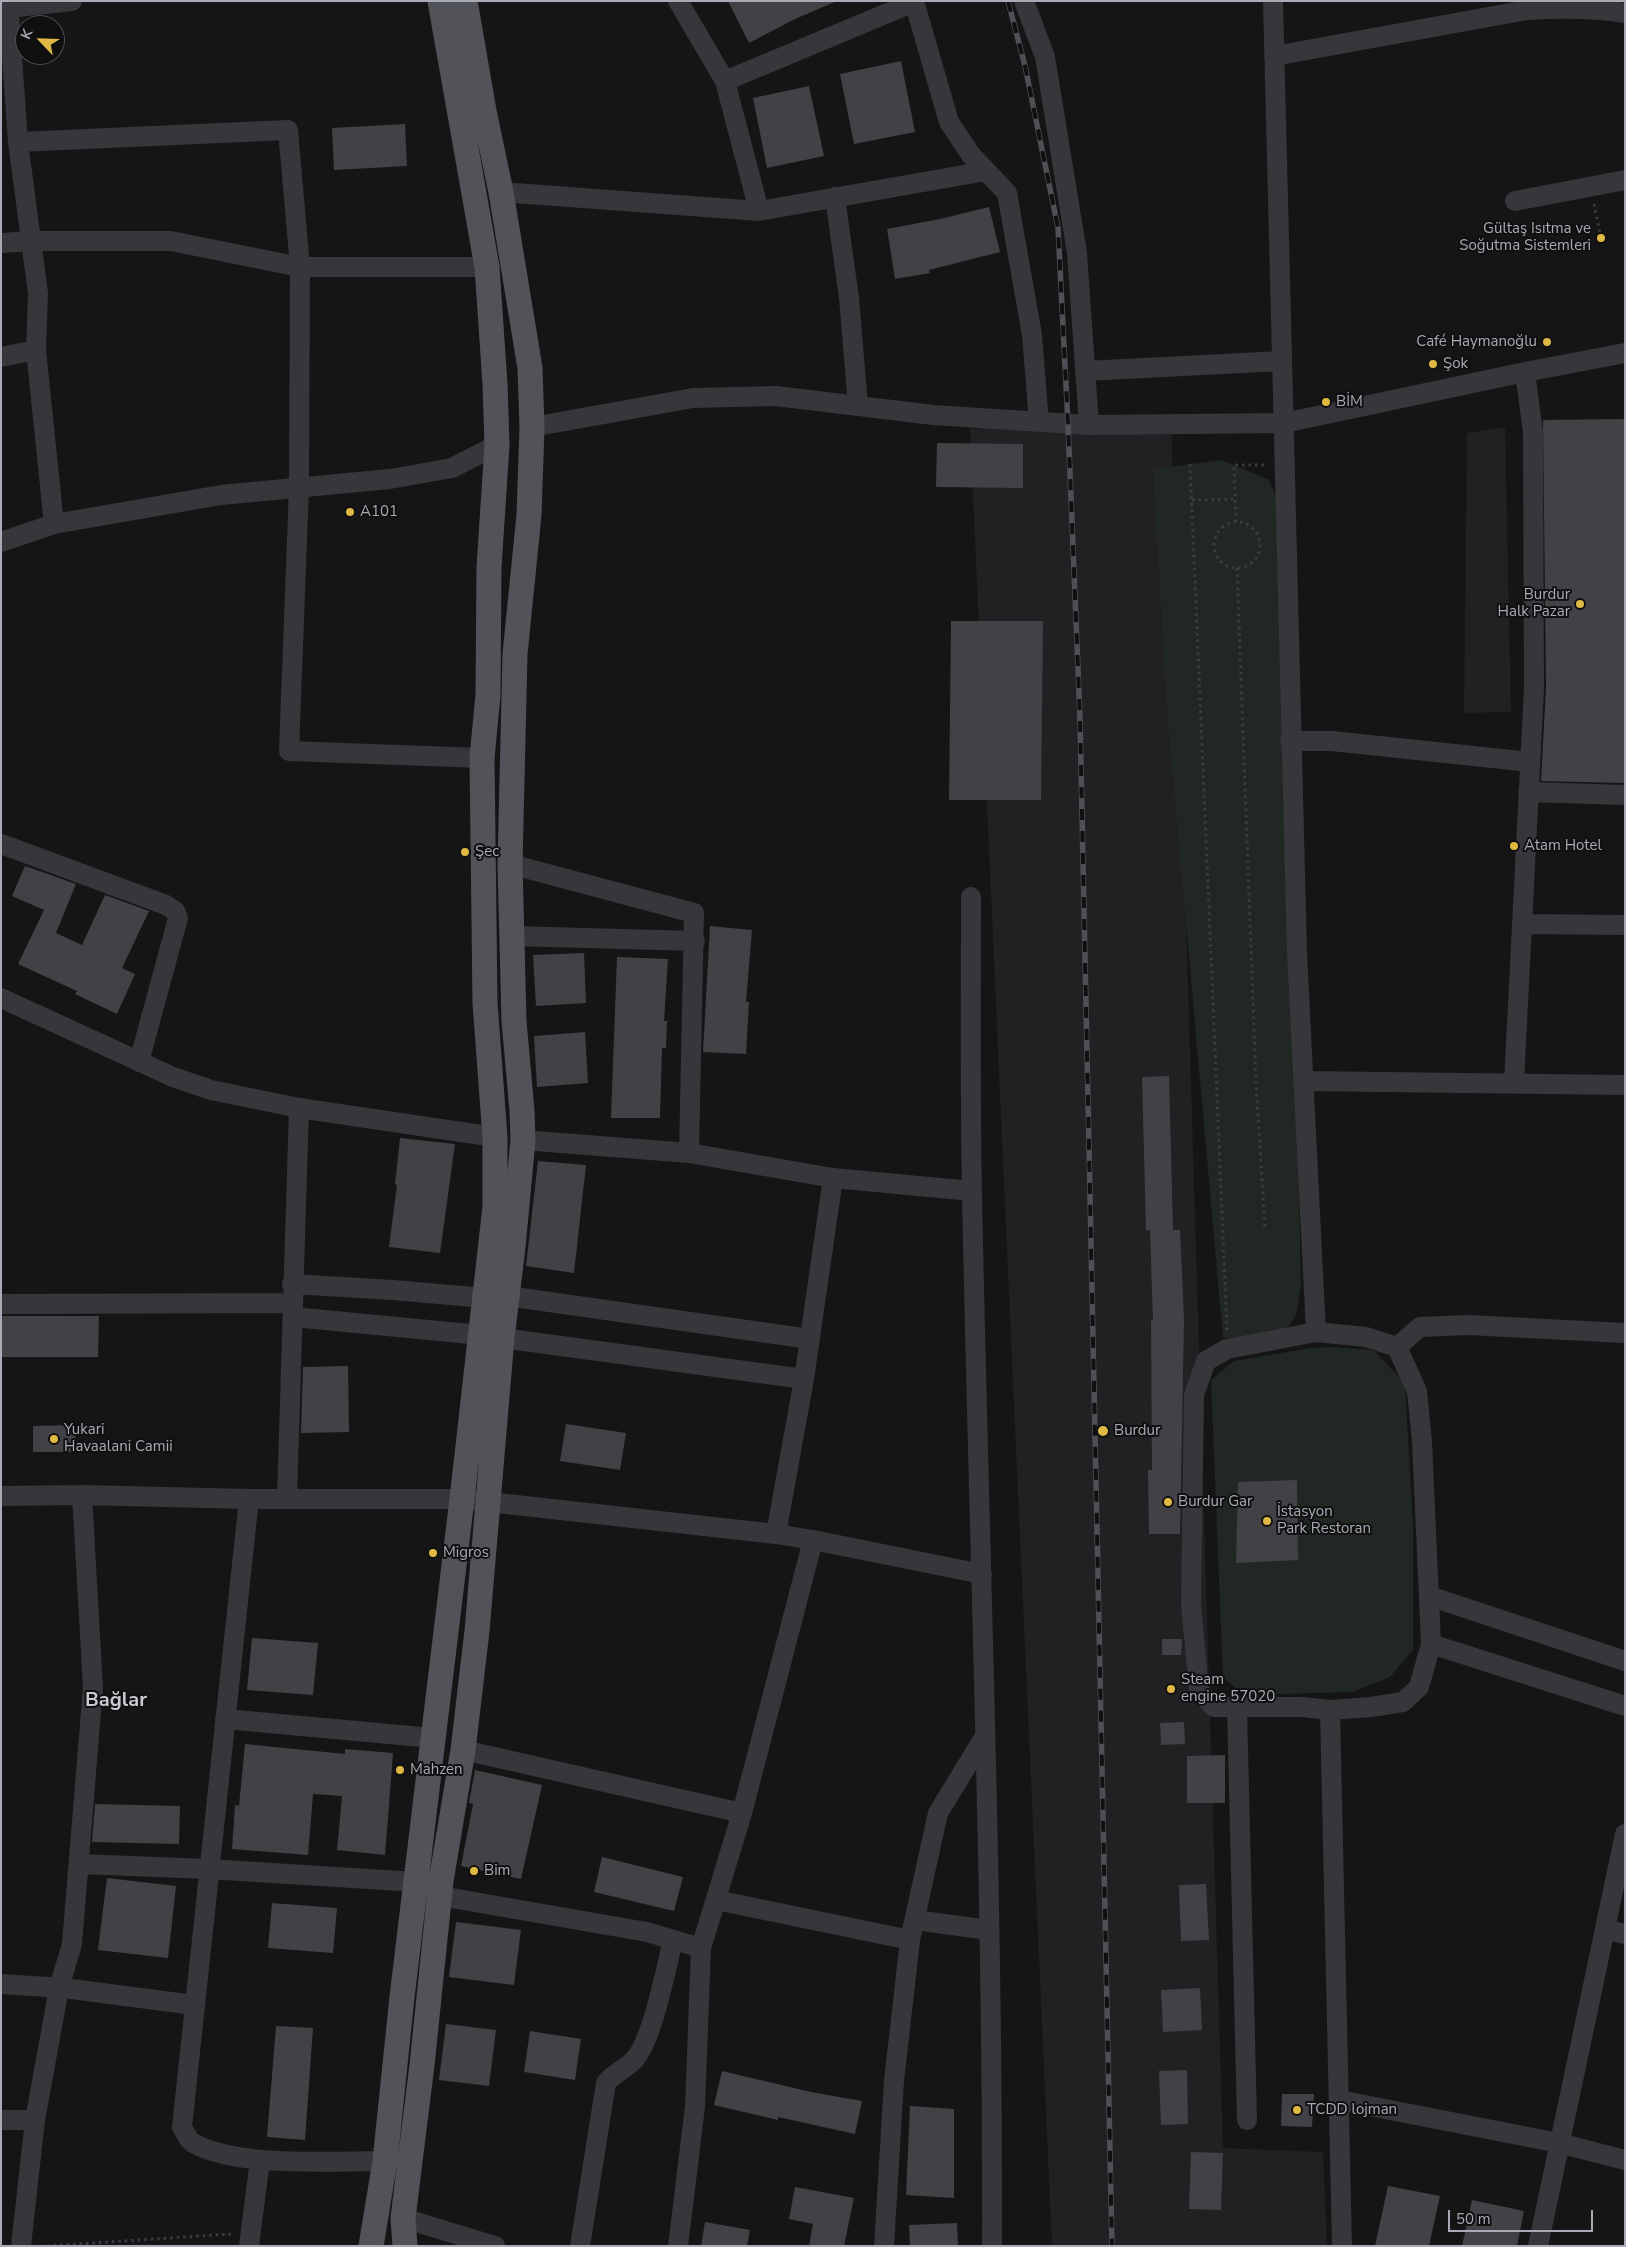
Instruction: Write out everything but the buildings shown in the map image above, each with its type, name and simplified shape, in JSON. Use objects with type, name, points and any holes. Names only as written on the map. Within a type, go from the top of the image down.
[{"type":"main road","points":[[440,1],[487,267],[496,384],[497,445],[490,567],[488,695],[482,758],[485,1003],[495,1136],[496,1297]]},
{"type":"main road","points":[[405,2246],[403,2218],[424,2055],[440,1896],[463,1750],[477,1631],[488,1501],[492,1337],[496,1297],[523,1140],[514,1021],[510,864],[515,654],[530,514],[532,426],[530,368],[501,192],[484,111],[465,1]]},
{"type":"main road","points":[[497,445],[532,426]]},
{"type":"main road","points":[[371,2246],[384,2161],[462,1500],[492,1337]]},
{"type":"street","points":[[54,524],[36,350],[38,293],[7,71],[8,4],[72,1]]},
{"type":"street","points":[[678,1],[725,81],[758,211]]},
{"type":"street","points":[[1024,1],[1045,57],[1077,252],[1089,425]]},
{"type":"street","points":[[1273,1],[1290,741],[1303,1081],[1316,1332]]},
{"type":"street","points":[[725,81],[914,2],[949,122],[971,155],[1007,193],[1032,335],[1039,422]]},
{"type":"street","points":[[1274,56],[1527,10],[1568,8],[1599,9],[1625,13]]},
{"type":"street","points":[[18,142],[288,130],[300,267],[299,487],[289,751],[482,758]]},
{"type":"street","points":[[501,192],[758,211],[986,171]]},
{"type":"street","points":[[1515,201],[1625,180]]},
{"type":"street","points":[[835,197],[849,298],[858,406]]},
{"type":"street","points":[[1,243],[32,241],[171,241],[300,267],[487,267]]},
{"type":"street","points":[[1,357],[36,350]]},
{"type":"street","points":[[532,426],[693,398],[776,396],[933,415],[1089,425],[1284,423],[1524,372],[1625,353]]},
{"type":"street","points":[[1085,371],[1282,362]]},
{"type":"street","points":[[1514,1083],[1534,688],[1533,432],[1524,372]]},
{"type":"street","points":[[1,542],[54,524],[221,495],[390,479],[452,468],[497,445]]},
{"type":"street","points":[[1290,741],[1332,741],[1530,762]]},
{"type":"street","points":[[1528,792],[1625,795]]},
{"type":"street","points":[[1,844],[166,905],[175,911],[178,918],[139,1062]]},
{"type":"street","points":[[510,864],[694,913],[695,941],[689,1154]]},
{"type":"street","points":[[971,896],[972,1191],[989,1930],[992,2246]]},
{"type":"street","points":[[1522,924],[1625,925]]},
{"type":"street","points":[[513,936],[695,941]]},
{"type":"street","points":[[1,998],[173,1077],[211,1090],[299,1108],[495,1136]]},
{"type":"street","points":[[1303,1081],[1625,1085]]},
{"type":"street","points":[[287,1498],[299,1108]]},
{"type":"street","points":[[523,1140],[689,1154],[833,1178],[972,1191]]},
{"type":"street","points":[[776,1534],[804,1379],[833,1178]]},
{"type":"street","points":[[1,1304],[292,1301],[393,1290],[496,1297],[810,1339]]},
{"type":"street","points":[[292,1301],[492,1337],[804,1379]]},
{"type":"street","points":[[1398,1347],[1420,1327],[1468,1325],[1625,1333]]},
{"type":"street","points":[[1316,1332],[1366,1337],[1398,1347],[1417,1391],[1422,1441],[1430,1596],[1430,1644],[1419,1687],[1403,1702],[1371,1708],[1330,1710],[1302,1707],[1214,1707],[1199,1691],[1191,1604],[1194,1396],[1206,1361],[1227,1349],[1316,1332]]},
{"type":"street","points":[[1,1496],[82,1495],[249,1499],[488,1501],[776,1534],[982,1574]]},
{"type":"street","points":[[21,2246],[35,2120],[59,1988],[72,1944],[94,1687],[82,1495]]},
{"type":"street","points":[[249,1499],[208,1869],[182,2127],[191,2142],[225,2155],[260,2160],[384,2161]]},
{"type":"street","points":[[678,2246],[695,2106],[701,1948],[742,1813],[813,1540]]},
{"type":"street","points":[[1430,1596],[1625,1661]]},
{"type":"street","points":[[1430,1644],[1625,1706]]},
{"type":"street","points":[[1237,1707],[1247,2120]]},
{"type":"street","points":[[1330,1710],[1342,2246]]},
{"type":"street","points":[[225,1719],[433,1738]]},
{"type":"street","points":[[884,2246],[894,2081],[910,1940],[938,1813],[985,1736]]},
{"type":"street","points":[[463,1750],[742,1813]]},
{"type":"street","points":[[1538,2246],[1625,1834]]},
{"type":"street","points":[[79,1864],[208,1869],[417,1882]]},
{"type":"street","points":[[440,1896],[647,1932],[701,1948]]},
{"type":"street","points":[[716,1900],[910,1940]]},
{"type":"street","points":[[915,1920],[989,1930]]},
{"type":"street","points":[[1605,1929],[1625,1934]]},
{"type":"street","points":[[580,2246],[606,2083],[614,2073],[633,2061],[650,2029],[673,1940]]},
{"type":"street","points":[[1,1984],[59,1988],[194,2005]]},
{"type":"street","points":[[1339,2100],[1559,2143],[1625,2160]]},
{"type":"street","points":[[1,2120],[35,2120]]},
{"type":"street","points":[[249,2239],[260,2160]]},
{"type":"street","points":[[403,2218],[495,2246]]},
{"type":"path","points":[[1591,186],[1601,238]]},
{"type":"path","points":[[1190,464],[1227,1330]]},
{"type":"path","points":[[1236,522],[1234,465],[1285,465]]},
{"type":"path","points":[[1192,500],[1235,499]]},
{"type":"path","points":[[1236,522],[1250,526],[1258,537],[1259,544],[1256,558],[1237,568],[1230,566],[1217,557],[1214,542],[1221,528],[1236,522]]},
{"type":"path","points":[[1237,568],[1256,1084],[1265,1228]]},
{"type":"path","points":[[47,2246],[249,2239]]},
{"type":"shaded area","points":[[1171,417],[1223,2148],[1323,2152],[1327,2246],[1052,2246],[970,429]]},
{"type":"shaded area","points":[[1505,427],[1511,712],[1464,713],[1467,433]]},
{"type":"shaded area","points":[[1222,460],[1269,480],[1284,517],[1301,1285],[1296,1315],[1284,1334],[1264,1340],[1223,1338],[1167,710],[1153,469]]},
{"type":"shaded area","points":[[1333,1347],[1373,1350],[1405,1383],[1413,1525],[1413,1650],[1390,1677],[1353,1692],[1243,1695],[1223,1677],[1211,1380],[1234,1361],[1311,1348]]},
{"type":"railway","points":[[1008,1],[1025,66],[1058,228],[1068,424],[1080,718],[1112,2246]]},
{"type":"place","name":"Gültaş Isıtma ve Soğutma Sistemleri","points":[[1601,238]]},
{"type":"place","name":"Café Haymanoğlu","points":[[1547,342]]},
{"type":"place","name":"Şok","points":[[1433,364]]},
{"type":"place","name":"BİM","points":[[1326,402]]},
{"type":"place","name":"A101","points":[[350,512]]},
{"type":"place","name":"Burdur Halk Pazar","points":[[1580,604]]},
{"type":"place","name":"Atam Hotel","points":[[1514,846]]},
{"type":"place","name":"Şec","points":[[465,852]]},
{"type":"place","name":"Burdur","points":[[1103,1431]]},
{"type":"place","name":"Yukari Havaalani Camii","points":[[54,1439]]},
{"type":"place","name":"Burdur Gar","points":[[1168,1502]]},
{"type":"place","name":"İstasyon Park Restoran","points":[[1267,1521]]},
{"type":"place","name":"Migros","points":[[433,1553]]},
{"type":"place","name":"Steam engine 57020","points":[[1171,1689]]},
{"type":"place","name":"Mahzen","points":[[400,1770]]},
{"type":"place","name":"Bim","points":[[474,1871]]},
{"type":"place","name":"TCDD lojman","points":[[1297,2110]]},
{"type":"district","name":"Bağlar","points":[[116,1701]]}]
